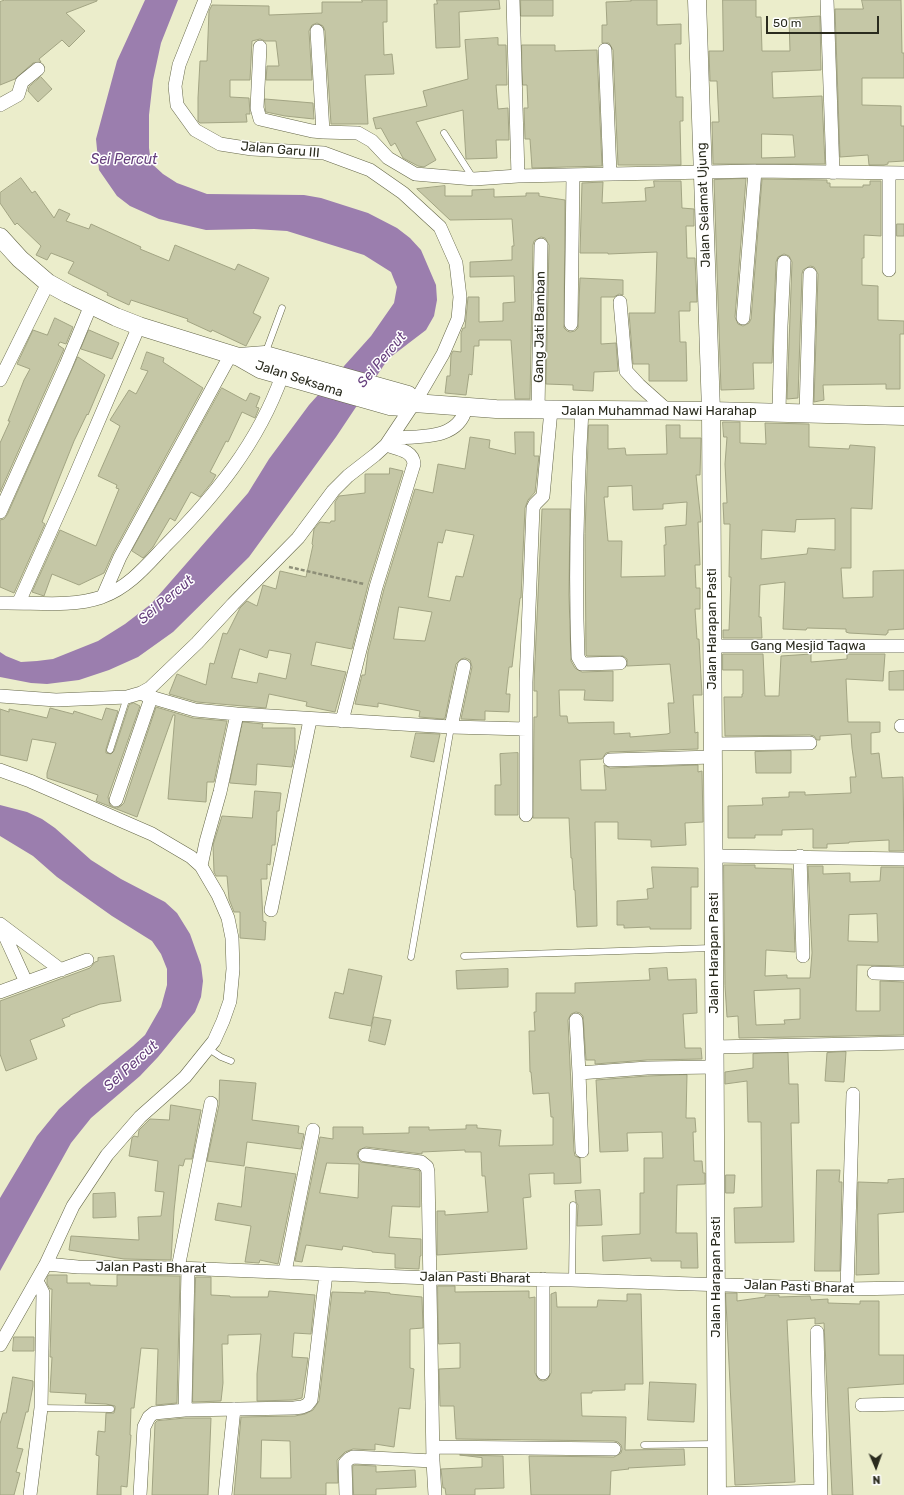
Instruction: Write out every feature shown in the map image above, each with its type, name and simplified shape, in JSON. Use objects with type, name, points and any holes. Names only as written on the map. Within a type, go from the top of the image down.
[{"type":"street","name":"Jalan Garu III","points":[[146,695],[150,688],[197,643],[298,538],[333,491],[348,476],[375,455],[388,442],[414,403],[443,354],[458,319],[460,297],[456,263],[440,227],[403,193],[370,170],[324,153],[252,149],[220,144],[195,130],[177,105],[175,86],[179,65],[205,0]]},
{"type":"street","points":[[513,0],[518,176]]},
{"type":"street","name":"Jalan Selamat Ujung","points":[[697,0],[711,411]]},
{"type":"street","points":[[827,0],[832,173]]},
{"type":"street","points":[[317,31],[322,132]]},
{"type":"street","points":[[260,47],[257,108],[260,119],[312,131],[358,133],[372,141],[388,158],[415,174],[474,179],[518,176],[755,171],[904,174]]},
{"type":"street","points":[[605,50],[610,174]]},
{"type":"street","points":[[0,105],[18,95],[22,82],[38,69]]},
{"type":"street","points":[[743,318],[755,171]]},
{"type":"street","points":[[889,173],[889,270]]},
{"type":"street","points":[[571,324],[573,176]]},
{"type":"street","name":"Jalan Seksama","points":[[0,237],[28,266],[48,283],[91,305],[139,326],[235,356],[262,362],[393,399],[403,407],[414,403]]},
{"type":"street","name":"Gang Jati Bamban","points":[[526,814],[526,682],[533,508],[543,496],[544,410],[541,245]]},
{"type":"street","points":[[779,412],[784,262]]},
{"type":"street","points":[[806,412],[810,274]]},
{"type":"street","points":[[0,380],[48,283]]},
{"type":"street","points":[[620,302],[626,371],[638,385],[667,410]]},
{"type":"street","points":[[0,512],[91,305]]},
{"type":"street","points":[[19,602],[139,326]]},
{"type":"street","points":[[104,596],[120,557],[235,356]]},
{"type":"street","name":"Jalan Seksama","points":[[262,362],[282,376],[306,374]]},
{"type":"street","points":[[0,603],[19,602],[75,604],[104,596],[128,582],[144,569],[187,525],[213,495],[253,438],[272,402],[282,376]]},
{"type":"street","name":"Jalan Muhammad Nawi Harahap","points":[[414,403],[466,408],[806,412],[904,416]]},
{"type":"street","points":[[388,442],[439,435],[453,429],[464,417],[466,408]]},
{"type":"street","points":[[582,410],[579,455],[576,598],[578,657],[582,664],[620,663]]},
{"type":"street","name":"Jalan Harapan Pasti","points":[[711,411],[717,1494]]},
{"type":"street","points":[[342,721],[376,587],[414,464],[411,454],[388,442]]},
{"type":"street","name":"Gang Mesjid Taqwa","points":[[712,646],[904,646]]},
{"type":"street","points":[[451,727],[464,666]]},
{"type":"street","points":[[0,696],[56,700],[146,695],[195,710],[237,714],[310,720],[526,729]]},
{"type":"street","points":[[116,800],[146,695]]},
{"type":"street","points":[[201,866],[220,792],[237,714]]},
{"type":"street","points":[[271,910],[310,720]]},
{"type":"street","points":[[610,760],[713,750],[810,743]]},
{"type":"street","points":[[0,770],[30,781],[152,834],[191,857],[201,866],[218,895],[228,918],[232,938],[233,969],[230,1001],[214,1041],[185,1077],[140,1117],[107,1155],[73,1206],[46,1264],[0,1345]]},
{"type":"street","points":[[713,856],[800,856],[904,859]]},
{"type":"street","points":[[800,856],[803,956]]},
{"type":"street","points":[[0,925],[61,970]]},
{"type":"street","points":[[0,925],[26,982]]},
{"type":"street","points":[[0,992],[87,960]]},
{"type":"street","points":[[874,973],[904,974]]},
{"type":"street","points":[[576,1020],[582,1151]]},
{"type":"street","points":[[714,1047],[904,1043]]},
{"type":"street","points":[[579,1073],[647,1068],[715,1066]]},
{"type":"street","points":[[847,1289],[853,1094]]},
{"type":"street","points":[[186,1410],[183,1269],[211,1103]]},
{"type":"street","points":[[285,1272],[313,1130]]},
{"type":"street","points":[[366,1155],[421,1162],[427,1167],[435,1495]]},
{"type":"street","name":"Jalan Pasti Bharat","points":[[46,1264],[78,1267],[285,1272],[430,1278],[572,1280],[847,1289],[904,1288]]},
{"type":"street","points":[[140,1495],[144,1427],[149,1417],[159,1412],[302,1407],[307,1405],[311,1400],[326,1274]]},
{"type":"street","points":[[543,1280],[543,1373]]},
{"type":"street","points":[[30,1495],[41,1408],[43,1293],[36,1282]]},
{"type":"street","points":[[717,1494],[821,1493],[817,1332]]},
{"type":"street","points":[[862,1405],[904,1404]]},
{"type":"street","points":[[225,1495],[234,1410]]},
{"type":"street","points":[[433,1447],[614,1448]]},
{"type":"street","points":[[346,1495],[346,1463],[349,1458],[433,1461]]},
{"type":"lane","points":[[444,133],[474,179]]},
{"type":"lane","points":[[262,362],[282,308]]},
{"type":"lane","points":[[110,750],[127,697]]},
{"type":"lane","points":[[411,957],[451,727]]},
{"type":"lane","points":[[464,956],[714,948]]},
{"type":"lane","points":[[209,1048],[221,1057],[231,1061]]},
{"type":"lane","points":[[572,1280],[573,1205]]},
{"type":"lane","points":[[41,1408],[111,1409]]},
{"type":"lane","points":[[644,1446],[717,1444]]},
{"type":"path","points":[[274,563],[376,587]]},
{"type":"water","name":"Sei Percut","points":[[145,0],[178,0],[161,43],[153,80],[149,115],[149,148],[151,163],[163,174],[177,183],[207,194],[304,195],[321,198],[368,213],[397,228],[410,238],[421,250],[436,285],[437,300],[434,316],[426,330],[388,359],[336,437],[249,557],[173,632],[138,657],[109,670],[79,680],[47,684],[31,683],[0,677],[0,652],[21,662],[53,659],[98,641],[125,624],[151,604],[248,493],[269,459],[309,405],[371,336],[394,303],[397,287],[391,272],[364,255],[287,231],[254,229],[206,230],[159,219],[130,206],[117,196],[99,170],[96,139],[117,61]]},
{"type":"water","name":"Sei Percut","points":[[0,805],[27,812],[42,819],[55,828],[91,860],[121,879],[165,902],[177,913],[190,934],[201,965],[203,981],[201,997],[195,1012],[158,1057],[140,1076],[91,1118],[71,1143],[0,1271],[0,1198],[37,1136],[59,1109],[145,1035],[161,1007],[167,985],[167,969],[161,954],[152,941],[112,916],[57,877],[33,856],[0,836]]},
{"type":"building","points":[[5,0],[97,1],[66,13],[85,31],[69,47],[62,40],[39,59],[41,62],[33,63],[15,79],[0,85],[0,2]]},
{"type":"building","points":[[362,0],[387,0],[387,22],[383,22],[384,55],[392,54],[394,74],[365,75],[368,124],[331,124],[325,31],[323,26],[317,23],[312,25],[309,31],[312,80],[266,80],[267,66],[279,66],[276,41],[265,41],[260,39],[252,41],[250,80],[230,80],[230,97],[249,98],[250,114],[246,114],[247,122],[200,123],[198,121],[200,61],[207,61],[209,11],[212,5],[269,6],[269,15],[322,13],[322,2],[362,2]]},
{"type":"building","points":[[437,0],[499,0],[500,9],[459,12],[460,47],[436,48],[434,4],[437,4]]},
{"type":"building","points":[[521,0],[553,0],[553,16],[521,16]]},
{"type":"building","points":[[657,0],[657,25],[681,24],[681,44],[675,44],[676,97],[683,97],[683,121],[680,121],[681,165],[618,165],[613,50],[609,43],[602,43],[602,25],[607,25],[606,2]]},
{"type":"building","points":[[723,0],[756,0],[756,17],[761,17],[762,51],[790,51],[789,18],[820,16],[821,70],[772,72],[773,98],[822,96],[825,164],[713,164],[712,122],[719,122],[717,81],[710,81],[709,51],[723,51]],"holes":[[[762,134],[793,135],[795,157],[762,158]]]},
{"type":"building","points":[[862,0],[901,0],[904,78],[862,78],[862,105],[901,106],[901,126],[904,126],[904,161],[888,162],[888,164],[884,165],[869,165],[868,155],[840,157],[835,9],[863,9]]},
{"type":"building","points":[[498,38],[498,45],[506,45],[507,85],[496,85],[498,109],[508,108],[509,140],[496,140],[497,158],[466,159],[463,110],[416,122],[436,160],[424,167],[418,166],[403,158],[395,143],[391,146],[381,128],[376,129],[373,118],[427,106],[423,91],[468,79],[465,40]]},
{"type":"building","points":[[522,45],[555,45],[555,51],[597,50],[602,166],[532,168],[530,139],[525,139],[524,108],[528,108],[527,85],[523,85]]},
{"type":"building","points":[[41,77],[52,89],[38,102],[28,91],[29,87]]},
{"type":"building","points":[[265,99],[313,103],[314,119],[285,116],[266,112]]},
{"type":"building","points":[[21,178],[32,193],[35,191],[54,218],[59,209],[70,214],[66,221],[89,229],[91,224],[141,247],[140,249],[169,261],[175,245],[235,270],[238,264],[269,278],[253,313],[261,317],[246,346],[212,330],[211,332],[187,321],[188,319],[131,300],[129,305],[107,295],[108,293],[68,273],[74,262],[51,253],[47,260],[36,255],[41,246],[17,223],[15,225],[0,203],[0,193]]},
{"type":"building","points":[[746,179],[735,317],[738,324],[743,326],[749,323],[751,319],[762,179],[827,180],[827,183],[830,183],[830,187],[863,187],[863,185],[870,185],[870,181],[881,181],[881,236],[864,235],[862,285],[878,286],[878,320],[904,321],[904,334],[900,334],[900,389],[886,389],[886,384],[823,385],[824,400],[814,402],[818,274],[814,267],[810,266],[803,270],[802,274],[798,398],[787,399],[792,262],[789,256],[784,254],[778,257],[776,262],[772,363],[753,363],[754,389],[721,390],[714,180]]},
{"type":"building","points":[[654,181],[681,181],[682,208],[694,209],[694,226],[686,226],[687,258],[695,258],[697,302],[690,302],[690,311],[679,311],[680,342],[686,342],[687,381],[649,381],[649,364],[633,364],[629,313],[655,313],[657,252],[608,254],[580,253],[582,183],[603,182],[602,203],[646,201],[645,188],[654,187]]},
{"type":"building","points":[[445,186],[445,196],[472,196],[472,190],[494,189],[494,197],[526,196],[526,193],[539,193],[539,196],[565,200],[564,328],[570,332],[575,331],[578,328],[580,278],[623,280],[623,295],[619,294],[614,297],[601,297],[601,344],[616,343],[618,371],[594,372],[593,391],[573,390],[573,385],[546,384],[549,245],[545,238],[541,237],[534,241],[533,245],[530,399],[515,399],[511,340],[479,340],[479,346],[474,346],[472,375],[469,374],[466,395],[445,393],[447,376],[450,376],[451,355],[453,351],[461,352],[461,333],[463,328],[465,328],[468,297],[479,297],[479,322],[503,321],[503,303],[515,302],[514,276],[470,277],[470,262],[512,260],[512,246],[514,246],[512,219],[450,220],[417,189]]},
{"type":"building","points":[[897,224],[904,224],[904,236],[897,236]]},
{"type":"building","points":[[55,318],[73,327],[66,344],[60,342],[58,345],[64,349],[0,492],[0,443],[10,421],[8,421],[24,380],[30,369],[17,364],[33,330],[47,335]]},
{"type":"building","points":[[89,330],[119,343],[112,359],[81,349]]},
{"type":"building","points":[[147,352],[164,358],[163,362],[203,388],[113,553],[104,573],[79,585],[52,574],[44,596],[32,592],[60,530],[96,546],[119,489],[116,488],[117,485],[98,476],[120,426],[110,420],[129,390],[136,394],[148,371],[141,369]]},
{"type":"building","points":[[78,357],[105,375],[88,415],[87,414],[74,441],[42,522],[45,524],[14,593],[0,587],[0,520],[4,519],[7,515]]},
{"type":"building","points":[[222,388],[246,401],[250,393],[260,397],[256,407],[259,408],[255,418],[242,412],[228,442],[226,441],[210,472],[216,475],[212,482],[200,497],[191,492],[175,521],[170,518],[153,547],[143,558],[132,551]]},
{"type":"building","points":[[723,422],[740,422],[740,443],[766,444],[765,423],[809,424],[809,447],[849,449],[850,445],[875,447],[872,509],[851,508],[851,568],[841,568],[843,598],[873,597],[873,571],[904,570],[904,629],[888,630],[886,635],[849,633],[846,632],[846,629],[783,629],[785,582],[760,585],[759,617],[761,617],[762,638],[723,638],[723,630],[729,630],[731,577],[729,577],[730,524],[724,524],[723,503],[727,503],[725,464],[727,437],[724,437]],"holes":[[[835,519],[835,550],[808,548],[807,554],[761,559],[762,530],[795,532],[796,520]]]},
{"type":"building","points":[[589,425],[608,425],[608,449],[625,448],[626,455],[667,454],[666,425],[680,425],[680,438],[701,438],[700,475],[696,475],[701,522],[698,522],[700,565],[695,565],[696,588],[700,588],[700,609],[695,609],[697,639],[699,639],[702,695],[693,695],[695,733],[698,732],[698,749],[610,752],[606,753],[602,759],[580,760],[581,790],[606,790],[604,765],[610,768],[698,765],[698,772],[702,771],[703,822],[685,823],[686,845],[651,847],[651,840],[618,839],[618,822],[595,822],[597,926],[577,927],[569,818],[533,818],[534,717],[537,717],[537,691],[534,691],[534,682],[542,509],[570,509],[569,595],[571,661],[575,668],[582,672],[613,671],[613,701],[584,700],[585,690],[559,690],[560,716],[567,716],[568,723],[614,722],[614,734],[630,733],[630,737],[667,734],[670,733],[668,703],[674,703],[670,664],[627,666],[627,659],[623,656],[586,655],[585,534]],"holes":[[[632,486],[633,510],[663,509],[663,504],[687,502],[686,525],[665,527],[665,576],[621,577],[622,541],[608,541],[604,497],[608,497],[608,487]]]},
{"type":"building","points":[[515,432],[534,432],[534,456],[539,456],[535,492],[528,500],[525,508],[521,598],[512,667],[509,667],[506,694],[510,694],[509,712],[485,711],[485,720],[461,719],[472,667],[470,660],[465,658],[461,659],[456,664],[445,718],[443,719],[419,717],[420,711],[378,703],[378,707],[355,704],[362,675],[365,675],[368,652],[384,589],[415,489],[433,493],[438,464],[465,469],[470,437],[490,440],[489,448],[515,454]],"holes":[[[446,530],[474,535],[463,577],[456,576],[450,601],[428,597],[438,542],[442,543]],[[399,607],[432,612],[425,641],[394,639]]]},
{"type":"building","points":[[390,468],[403,471],[368,585],[352,649],[316,642],[311,665],[346,672],[335,712],[306,706],[307,702],[269,694],[266,708],[197,702],[169,694],[177,674],[206,685],[210,663],[214,664],[223,633],[227,634],[240,608],[247,601],[257,606],[263,585],[276,589],[280,571],[306,577],[313,545],[314,529],[320,522],[330,523],[331,521],[335,521],[335,502],[339,496],[365,493],[365,474],[389,474]],"holes":[[[240,649],[267,658],[269,650],[291,654],[286,679],[259,673],[257,683],[232,678]]]},
{"type":"building","points":[[723,654],[763,654],[765,696],[779,696],[781,656],[811,654],[811,662],[847,659],[847,654],[885,654],[883,681],[846,679],[848,722],[880,722],[880,732],[871,733],[871,754],[879,753],[882,778],[903,777],[904,851],[889,851],[889,840],[827,844],[827,848],[813,848],[813,829],[782,830],[782,835],[755,835],[755,838],[728,838],[728,806],[763,805],[762,798],[789,797],[789,792],[805,792],[805,795],[851,793],[850,777],[856,777],[851,734],[820,736],[820,740],[817,740],[814,736],[810,735],[725,736],[724,697],[742,697],[743,670],[723,670]]},
{"type":"building","points":[[904,671],[904,690],[889,690],[889,672]]},
{"type":"building","points":[[134,703],[140,706],[108,797],[110,805],[117,808],[124,803],[156,707],[193,718],[227,721],[214,782],[207,782],[206,802],[168,799],[175,715],[173,715],[137,817],[96,801],[98,795],[47,778],[47,773],[56,743],[32,739],[27,761],[0,755],[0,709],[9,712],[9,709],[47,718],[50,708],[73,714],[74,711],[102,720],[106,708],[118,711],[106,749],[106,753],[111,754],[114,751],[129,705]]},
{"type":"building","points":[[243,722],[263,724],[262,728],[295,728],[295,752],[292,767],[257,764],[256,785],[230,783]]},
{"type":"building","points":[[416,733],[440,734],[434,762],[411,757]]},
{"type":"building","points":[[791,751],[791,773],[756,773],[755,752]]},
{"type":"building","points":[[518,753],[518,815],[495,815],[495,785],[501,785],[500,754]]},
{"type":"building","points":[[255,791],[281,793],[279,811],[277,811],[275,845],[272,845],[270,865],[267,864],[267,879],[261,879],[263,921],[266,922],[265,940],[240,938],[240,912],[234,912],[229,899],[227,876],[216,876],[214,872],[213,845],[222,816],[252,818]]},
{"type":"building","points":[[724,865],[755,865],[755,868],[792,869],[795,952],[766,950],[765,976],[787,975],[787,978],[810,978],[812,953],[808,866],[823,866],[823,874],[850,873],[850,882],[880,881],[881,867],[904,867],[904,966],[857,965],[856,1011],[880,1011],[880,981],[904,982],[904,1035],[739,1038],[738,1016],[727,1017],[725,986]],"holes":[[[877,914],[878,942],[848,941],[849,915]],[[800,989],[800,1019],[784,1020],[785,1024],[756,1025],[754,991]]]},
{"type":"building","points":[[652,867],[698,868],[698,887],[691,887],[691,929],[650,929],[650,927],[624,928],[624,925],[617,925],[617,901],[648,899],[647,889],[653,888]]},
{"type":"building","points":[[114,956],[121,1001],[100,1004],[62,1019],[65,1026],[30,1040],[37,1059],[6,1071],[0,1054],[0,1001],[90,968],[95,962],[98,961],[98,958]]},
{"type":"building","points":[[667,968],[668,980],[696,979],[697,1013],[683,1014],[685,1048],[701,1048],[702,1059],[647,1060],[595,1064],[595,1060],[586,1060],[583,1016],[576,1012],[571,1014],[568,1020],[574,1151],[575,1156],[580,1158],[581,1183],[554,1184],[554,1173],[529,1174],[531,1197],[523,1198],[527,1249],[437,1255],[437,1211],[445,1211],[445,1215],[488,1212],[485,1176],[482,1176],[481,1152],[465,1152],[465,1150],[422,1152],[422,1154],[366,1147],[359,1150],[357,1154],[361,1162],[420,1171],[420,1207],[392,1206],[389,1237],[421,1239],[419,1269],[395,1268],[395,1254],[372,1252],[343,1246],[342,1250],[306,1245],[302,1262],[295,1261],[320,1137],[333,1139],[333,1127],[363,1127],[363,1134],[409,1133],[409,1127],[429,1127],[429,1130],[466,1129],[466,1125],[477,1125],[477,1128],[501,1130],[499,1146],[553,1145],[553,1117],[551,1117],[549,1093],[533,1094],[530,1072],[529,1031],[535,1031],[534,1012],[536,1012],[536,993],[575,993],[575,983],[650,980],[649,969]],"holes":[[[327,1163],[359,1164],[358,1198],[320,1193]]]},
{"type":"building","points":[[349,969],[382,976],[371,1026],[329,1018],[335,992],[343,994]]},
{"type":"building","points":[[508,969],[508,987],[457,989],[456,971]]},
{"type":"building","points":[[374,1017],[391,1020],[385,1045],[369,1041]]},
{"type":"building","points":[[846,1052],[844,1082],[825,1081],[827,1053]]},
{"type":"building","points":[[788,1053],[789,1084],[798,1084],[799,1123],[791,1123],[794,1242],[735,1243],[734,1208],[762,1207],[761,1122],[748,1122],[747,1081],[725,1084],[725,1072],[753,1068],[753,1054]]},
{"type":"building","points":[[687,1075],[686,1118],[695,1118],[696,1132],[693,1132],[694,1161],[702,1161],[703,1173],[705,1173],[705,1184],[677,1185],[676,1233],[697,1233],[698,1268],[681,1268],[681,1261],[651,1261],[651,1258],[603,1261],[602,1236],[640,1234],[640,1193],[644,1193],[644,1158],[663,1158],[662,1132],[627,1133],[628,1151],[600,1152],[596,1080]]},
{"type":"building","points":[[220,1080],[256,1083],[252,1120],[299,1126],[298,1133],[304,1134],[301,1149],[247,1142],[244,1166],[207,1161],[219,1105]]},
{"type":"building","points":[[171,1105],[201,1110],[192,1159],[185,1159],[183,1166],[179,1165],[171,1260],[124,1259],[69,1250],[71,1236],[139,1240],[138,1217],[161,1216],[164,1192],[155,1191],[158,1161],[129,1156],[132,1138],[134,1136],[138,1137],[139,1130],[150,1119],[169,1120]]},
{"type":"building","points":[[246,1167],[296,1174],[278,1264],[260,1260],[259,1263],[245,1262],[251,1226],[215,1220],[218,1203],[241,1207]]},
{"type":"building","points":[[817,1170],[840,1170],[839,1182],[842,1182],[840,1271],[815,1271]]},
{"type":"building","points":[[726,1175],[735,1175],[734,1193],[726,1193]]},
{"type":"building","points":[[904,1179],[904,1212],[878,1214],[879,1274],[856,1275],[858,1182],[888,1183],[888,1180]]},
{"type":"building","points":[[600,1190],[602,1225],[577,1226],[578,1205],[576,1202],[575,1191]]},
{"type":"building","points":[[115,1193],[116,1217],[93,1218],[93,1194]]},
{"type":"building","points":[[49,1275],[67,1275],[67,1283],[90,1283],[90,1285],[117,1286],[117,1275],[180,1276],[177,1403],[156,1405],[158,1349],[141,1348],[134,1408],[131,1408],[131,1435],[127,1487],[121,1486],[121,1495],[97,1495],[99,1456],[96,1455],[98,1431],[105,1432],[106,1413],[114,1413],[115,1406],[85,1403],[86,1394],[50,1392],[52,1357],[50,1357],[52,1289],[50,1289],[47,1284],[47,1278]]},
{"type":"building","points":[[196,1277],[211,1277],[211,1295],[230,1297],[268,1297],[269,1291],[315,1295],[311,1334],[294,1333],[292,1357],[308,1358],[302,1398],[293,1400],[257,1401],[257,1374],[261,1334],[228,1335],[228,1344],[222,1344],[223,1383],[221,1401],[193,1402]]},
{"type":"building","points":[[438,1286],[455,1286],[455,1292],[529,1291],[529,1298],[535,1297],[535,1373],[539,1380],[543,1381],[547,1380],[551,1373],[551,1294],[556,1292],[557,1307],[597,1307],[598,1300],[627,1301],[627,1294],[641,1294],[643,1384],[625,1384],[625,1390],[592,1391],[592,1393],[581,1393],[582,1416],[626,1417],[625,1450],[684,1449],[685,1465],[628,1468],[629,1469],[611,1471],[610,1495],[531,1495],[529,1456],[614,1457],[621,1453],[621,1445],[614,1441],[456,1439],[454,1406],[440,1406],[439,1369],[460,1368],[460,1343],[439,1344]]},
{"type":"building","points":[[365,1291],[422,1297],[423,1328],[410,1329],[410,1368],[414,1369],[410,1409],[399,1408],[394,1447],[375,1444],[375,1450],[353,1449],[345,1452],[337,1460],[338,1483],[326,1483],[326,1495],[234,1495],[241,1417],[295,1416],[305,1414],[313,1410],[319,1401],[332,1292],[365,1293]],"holes":[[[262,1440],[290,1441],[291,1478],[261,1478]]]},
{"type":"building","points":[[726,1293],[737,1293],[737,1301],[765,1297],[765,1295],[779,1295],[779,1297],[810,1296],[811,1300],[828,1299],[828,1303],[860,1304],[860,1301],[879,1301],[879,1355],[904,1355],[904,1384],[848,1388],[853,1495],[832,1495],[824,1323],[815,1324],[815,1318],[787,1320],[795,1482],[735,1485]]},
{"type":"building","points":[[14,1337],[34,1337],[34,1351],[13,1351]]},
{"type":"building","points":[[13,1377],[33,1381],[33,1386],[28,1412],[26,1412],[17,1448],[23,1449],[16,1472],[20,1473],[14,1495],[0,1495],[0,1424],[3,1413],[6,1413]]},
{"type":"building","points":[[650,1382],[696,1384],[694,1422],[648,1420]]},
{"type":"building","points":[[185,1418],[211,1418],[208,1495],[152,1495],[155,1423],[157,1421]]},
{"type":"building","points":[[460,1455],[503,1456],[504,1488],[475,1489],[475,1495],[446,1495],[445,1488],[443,1488],[441,1469],[482,1467],[482,1458]]},
{"type":"building","points":[[353,1466],[376,1466],[376,1472],[415,1470],[416,1487],[376,1489],[376,1495],[354,1495]]}]
